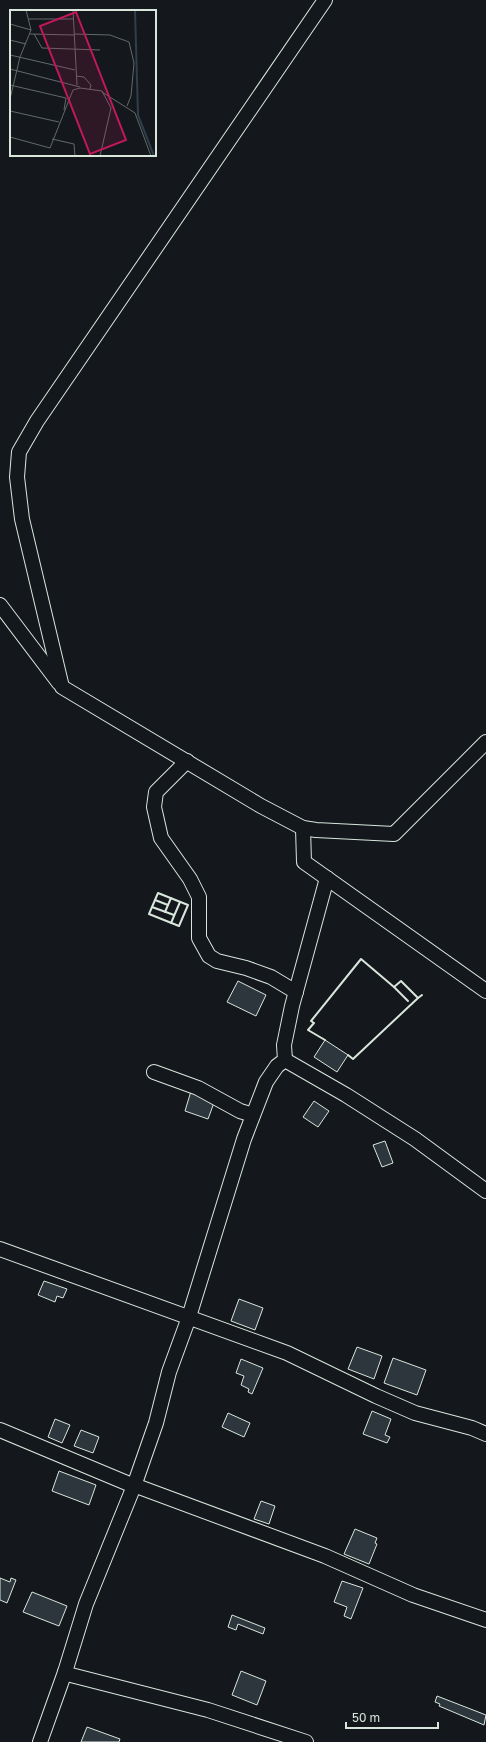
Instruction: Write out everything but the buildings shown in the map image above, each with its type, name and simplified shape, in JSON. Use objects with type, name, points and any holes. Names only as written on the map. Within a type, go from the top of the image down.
[{"type":"street","points":[[62,687],[22,518],[17,477],[20,452],[37,421],[325,0]]},
{"type":"street","points":[[0,605],[62,687],[261,806],[303,828],[394,834],[486,742]]},
{"type":"street","points":[[187,761],[156,792],[154,807],[161,838],[190,879],[199,897],[199,938],[209,956],[218,961],[246,968],[271,977],[296,992]]},
{"type":"street","points":[[303,828],[304,862],[486,991]]},
{"type":"street","points":[[285,1060],[284,1045],[296,992],[327,878]]},
{"type":"street","points":[[40,1742],[65,1672],[86,1604],[156,1423],[170,1372],[244,1139],[266,1082],[277,1066],[285,1060]]},
{"type":"street","points":[[285,1060],[346,1095],[415,1139],[486,1191]]},
{"type":"street","points":[[154,1072],[198,1088],[240,1111],[253,1115]]},
{"type":"street","points":[[0,1249],[287,1353],[415,1413],[472,1428],[486,1434]]},
{"type":"street","points":[[0,1430],[132,1485],[325,1556],[414,1595],[486,1620]]},
{"type":"street","points":[[65,1672],[67,1674],[208,1710],[306,1742]]},
{"type":"wall","points":[[158,893],[188,905],[179,926],[149,914],[158,893]]},
{"type":"wall","points":[[165,912],[171,898]]},
{"type":"wall","points":[[155,900],[168,905]]},
{"type":"wall","points":[[171,923],[180,902]]},
{"type":"wall","points":[[152,907],[174,915]]},
{"type":"wall","points":[[325,1040],[308,1030],[314,1023],[311,1021],[361,959],[394,987],[401,981],[418,998],[353,1059],[348,1055]]},
{"type":"wall","points":[[394,987],[408,1001]]},
{"type":"wall","points":[[418,998],[422,995]]}]
